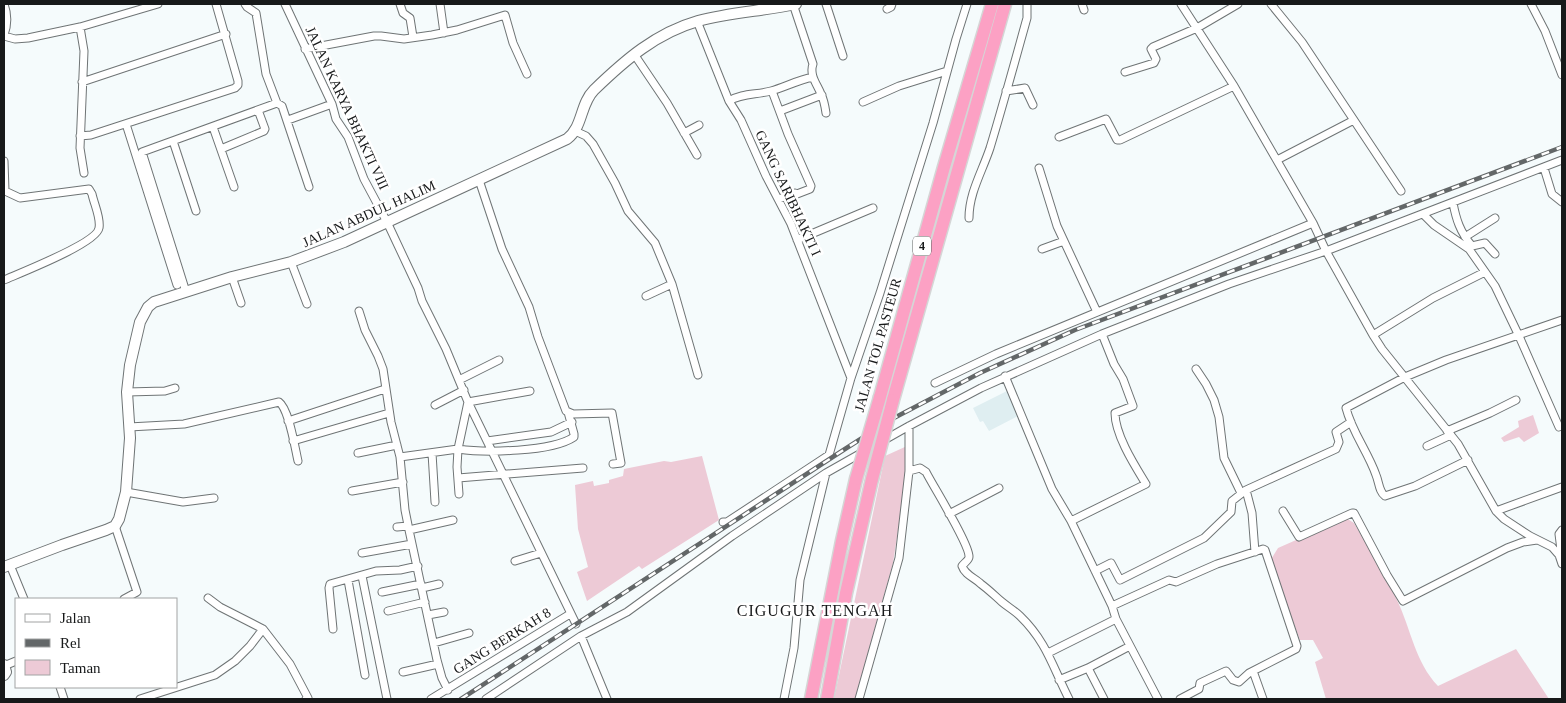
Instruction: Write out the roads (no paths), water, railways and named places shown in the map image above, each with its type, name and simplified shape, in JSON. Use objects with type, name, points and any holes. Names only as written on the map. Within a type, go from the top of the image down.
[{"type":"highway","name":"JALAN TOL PASTEUR","points":[[812,699],[842,541],[856,479],[992,4]]},
{"type":"highway","name":"4","points":[[827,699],[846,593],[872,479],[1005,4]]},
{"type":"highway","points":[[965,94],[979,97]]},
{"type":"street","points":[[4,4],[7,11],[4,35],[14,39],[28,38],[80,27],[158,4]]},
{"type":"street","points":[[80,136],[91,135],[235,88],[238,85],[238,81],[216,4]]},
{"type":"street","points":[[245,4],[256,12],[266,74],[277,103],[282,106],[288,120],[308,187]]},
{"type":"street","name":"JALAN KARYA BHAKTI VIII","points":[[285,4],[332,104],[336,119],[348,136],[364,179],[387,222],[468,402],[576,624]]},
{"type":"street","points":[[400,4],[404,13],[410,18],[413,37]]},
{"type":"street","points":[[440,4],[444,33]]},
{"type":"street","points":[[698,375],[672,284],[655,243],[628,211],[594,144],[586,136],[575,131],[589,96],[652,40],[697,21],[790,4],[813,64],[811,68],[813,77],[822,95],[826,113]]},
{"type":"street","points":[[826,4],[843,56]]},
{"type":"street","points":[[723,522],[727,522],[829,454],[850,378],[883,284],[933,123],[967,4]]},
{"type":"street","points":[[969,218],[969,206],[973,191],[989,151],[1027,18],[1027,4]]},
{"type":"street","points":[[1181,4],[1234,86],[1277,160],[1372,335],[1391,362],[1449,433],[1468,460],[1496,511],[1504,519],[1537,540],[1552,547],[1559,555],[1562,564]]},
{"type":"street","points":[[1125,72],[1154,63],[1156,59],[1151,49],[1153,47],[1197,28],[1238,4]]},
{"type":"street","points":[[1271,4],[1302,42],[1401,191]]},
{"type":"street","points":[[1531,4],[1545,32],[1562,75]]},
{"type":"street","points":[[305,49],[374,36],[404,39],[444,33],[504,15],[513,43],[527,74]]},
{"type":"street","name":"GANG SARIBHAKTI I","points":[[697,21],[728,101],[741,120],[798,240],[850,378]]},
{"type":"street","points":[[80,27],[84,50],[80,136],[84,173]]},
{"type":"street","points":[[82,82],[226,34]]},
{"type":"street","points":[[634,54],[667,103],[697,155]]},
{"type":"street","points":[[863,102],[899,86],[947,71]]},
{"type":"street","points":[[728,101],[743,94],[754,95],[772,91],[798,80],[813,77]]},
{"type":"street","points":[[1059,138],[1106,119],[1117,140],[1120,140],[1234,86]]},
{"type":"street","points":[[1006,91],[1025,88],[1033,105]]},
{"type":"street","points":[[772,91],[791,142],[811,186],[807,191],[779,199]]},
{"type":"street","points":[[780,110],[822,95]]},
{"type":"street","points":[[186,292],[141,154],[147,148],[173,141],[277,103]]},
{"type":"street","points":[[288,120],[332,104]]},
{"type":"street","points":[[221,148],[264,131],[265,129],[258,110]]},
{"type":"street","points":[[1277,160],[1354,120]]},
{"type":"street","points":[[126,124],[177,284]]},
{"type":"street","points":[[684,133],[699,125]]},
{"type":"street","points":[[213,127],[234,187]]},
{"type":"street","name":"JALAN ABDUL HALIM","points":[[115,526],[119,519],[126,492],[129,427],[127,392],[134,345],[144,313],[154,302],[232,277],[291,262],[344,242],[567,140],[575,131]]},
{"type":"street","points":[[173,141],[196,211]]},
{"type":"street","points":[[486,699],[496,696],[581,636],[627,612],[732,536],[826,473],[909,426],[1006,376],[1102,334],[1229,284],[1326,251],[1562,160]]},
{"type":"street","points":[[4,161],[4,191],[20,198],[89,189],[92,194],[99,229],[96,235],[69,251],[4,280]]},
{"type":"street","points":[[1039,168],[1053,215],[1097,312]]},
{"type":"street","points":[[1544,168],[1552,194],[1562,202]]},
{"type":"street","points":[[400,457],[458,449],[492,452],[551,446],[569,440],[574,436],[572,422],[538,337],[529,306],[502,249],[479,180]]},
{"type":"street","points":[[1453,202],[1457,223],[1472,246],[1485,243],[1495,254]]},
{"type":"street","points":[[798,240],[873,208]]},
{"type":"street","points":[[1424,214],[1434,225],[1470,249],[1495,286],[1559,426]]},
{"type":"street","points":[[1465,237],[1495,218]]},
{"type":"street","points":[[935,383],[996,354],[1313,224]]},
{"type":"street","points":[[1042,249],[1064,241]]},
{"type":"street","points":[[291,262],[307,304]]},
{"type":"street","points":[[1372,335],[1433,298],[1485,272]]},
{"type":"street","points":[[232,277],[241,303]]},
{"type":"street","points":[[646,296],[672,284]]},
{"type":"street","points":[[359,311],[365,330],[383,369],[389,413],[400,457],[408,528],[418,566],[438,664],[448,690]]},
{"type":"street","points":[[1468,460],[1415,486],[1385,496],[1382,494],[1376,474],[1351,422],[1347,408],[1405,377],[1446,360],[1562,320]]},
{"type":"street","points":[[1071,521],[1146,484],[1132,459],[1117,424],[1115,413],[1133,406],[1102,334]]},
{"type":"street","points":[[459,380],[499,360]]},
{"type":"street","points":[[1196,369],[1214,400],[1219,417],[1224,458],[1244,492],[1252,513],[1254,552]]},
{"type":"street","points":[[1006,376],[1052,489],[1071,521],[1112,606],[1116,619],[1158,699]]},
{"type":"street","points":[[127,392],[165,391],[175,388]]},
{"type":"street","points":[[288,421],[385,388]]},
{"type":"street","points":[[435,405],[464,390]]},
{"type":"street","points":[[460,494],[458,449],[468,402],[530,391]]},
{"type":"street","points":[[1427,446],[1516,400]]},
{"type":"street","points":[[129,427],[184,424],[279,402],[283,406],[288,421],[298,461]]},
{"type":"street","points":[[568,412],[572,414],[612,413],[621,463],[613,464]]},
{"type":"street","points":[[293,441],[389,413]]},
{"type":"street","points":[[487,441],[551,432],[572,422]]},
{"type":"street","points":[[1095,571],[1110,563],[1120,580],[1204,538],[1233,510],[1232,502],[1244,492],[1336,449],[1339,442],[1336,432],[1351,422]]},
{"type":"street","points":[[859,699],[898,558],[909,471],[909,426]]},
{"type":"street","points":[[358,453],[397,445]]},
{"type":"street","points":[[432,453],[435,502]]},
{"type":"street","points":[[458,478],[583,468]]},
{"type":"street","points":[[909,471],[920,468],[926,472],[969,554],[969,558],[962,566],[963,570],[974,580],[981,583],[996,598],[1019,614],[1048,653],[1069,699]]},
{"type":"street","points":[[784,699],[794,648],[800,580],[826,473]]},
{"type":"street","points":[[352,491],[403,482]]},
{"type":"street","points":[[1496,511],[1562,487]]},
{"type":"street","points":[[949,514],[999,488]]},
{"type":"street","points":[[126,492],[183,502],[214,498]]},
{"type":"street","points":[[1283,511],[1299,537],[1354,513],[1403,601],[1507,548],[1523,542],[1537,540]]},
{"type":"street","points":[[397,527],[408,528],[453,520]]},
{"type":"street","points":[[23,598],[7,566],[115,526],[136,592],[126,598]]},
{"type":"street","points":[[1559,555],[1561,550],[1559,536],[1562,530]]},
{"type":"street","points":[[362,553],[412,544]]},
{"type":"street","points":[[1112,606],[1169,580],[1176,582],[1218,564],[1264,549],[1268,556],[1296,646],[1293,651],[1244,676],[1238,682],[1233,680],[1226,671],[1200,683],[1199,689],[1180,699]]},
{"type":"street","points":[[515,561],[542,554]]},
{"type":"street","points":[[333,629],[329,586],[376,572],[418,566]]},
{"type":"street","points":[[362,576],[387,699]]},
{"type":"street","points":[[348,580],[365,676]]},
{"type":"street","points":[[382,592],[439,584]]},
{"type":"street","points":[[208,598],[220,607],[262,630],[290,664],[308,699]]},
{"type":"street","points":[[388,611],[425,602]]},
{"type":"street","points":[[428,615],[444,612]]},
{"type":"street","name":"GANG BERKAH 8","points":[[431,699],[570,614]]},
{"type":"street","points":[[1048,653],[1116,619]]},
{"type":"street","points":[[178,687],[215,675],[235,661],[262,630]]},
{"type":"street","points":[[434,643],[469,634]]},
{"type":"street","points":[[581,636],[607,699]]},
{"type":"street","points":[[1060,680],[1130,646]]},
{"type":"street","points":[[403,672],[438,664]]},
{"type":"street","points":[[4,666],[6,672],[4,675]]},
{"type":"street","points":[[1088,668],[1104,699]]},
{"type":"street","points":[[1253,671],[1263,699]]},
{"type":"street","points":[[140,699],[174,688]]},
{"type":"railway","points":[[461,699],[892,419],[980,373],[1075,330],[1562,147]]},
{"type":"district","name":"CIGUGUR TENGAH","points":[[815,610]]}]
